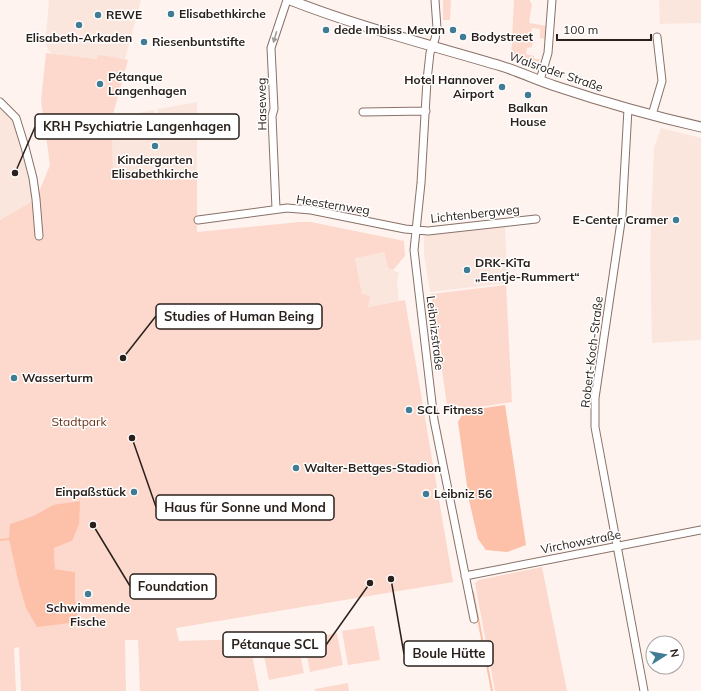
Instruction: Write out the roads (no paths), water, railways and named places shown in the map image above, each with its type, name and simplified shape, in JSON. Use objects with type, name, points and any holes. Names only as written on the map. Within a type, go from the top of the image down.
[{"type":"street","name":"Haseweg","points":[[276,209],[272,116],[274,109],[272,48],[287,0]]},
{"type":"street","name":"Walsroder Straße","points":[[290,0],[322,13],[524,73],[554,86],[628,109],[701,127]]},
{"type":"street","name":"Leibnizstraße","points":[[435,0],[437,28],[433,47],[430,53],[427,80],[421,183],[414,250],[415,267],[434,420],[474,620]]},
{"type":"street","points":[[540,80],[548,53],[552,0]]},
{"type":"street","points":[[652,115],[662,81],[657,37]]},
{"type":"street","points":[[0,102],[16,118],[25,147],[33,178],[39,236]]},
{"type":"street","name":"Robert-Koch-Straße","points":[[628,109],[622,215],[595,398],[595,426],[644,691]]},
{"type":"street","points":[[363,112],[426,111]]},
{"type":"street","name":"Heesternweg","points":[[198,220],[276,209],[308,210],[416,230]]},
{"type":"street","name":"Lichtenbergweg","points":[[416,230],[536,219]]},
{"type":"street","name":"Virchowstraße","points":[[465,576],[701,530]]},
{"type":"waterway","points":[[0,540],[9,539]]},
{"type":"waterway","points":[[473,592],[492,691]]},
{"type":"place","name":"Elisabethkirche","points":[[171,14]]},
{"type":"place","name":"REWE","points":[[98,15]]},
{"type":"place","name":"Elisabeth-Arkaden","points":[[79,25]]},
{"type":"place","name":"dede Imbiss","points":[[326,30]]},
{"type":"place","name":"Mevan","points":[[453,30]]},
{"type":"place","name":"Bodystreet","points":[[463,37]]},
{"type":"place","name":"Riesenbuntstifte","points":[[144,42]]},
{"type":"place","name":"Pétanque Langenhagen","points":[[100,84]]},
{"type":"place","name":"Hotel Hannover Airport","points":[[502,87]]},
{"type":"place","name":"Balkan House","points":[[528,95]]},
{"type":"place","name":"Kindergarten Elisabethkirche","points":[[155,146]]},
{"type":"place","name":"KRH Psychiatrie Langenhagen","points":[[15,173]]},
{"type":"place","name":"E-Center Cramer","points":[[676,220]]},
{"type":"place","name":"DRK-KiTa „Eentje-Rummert“","points":[[467,270]]},
{"type":"place","name":"Studies of Human Being","points":[[123,358]]},
{"type":"place","name":"Wasserturm","points":[[14,378]]},
{"type":"place","name":"SCL Fitness","points":[[409,410]]},
{"type":"place","name":"Haus für Sonne und Mond","points":[[132,438]]},
{"type":"place","name":"Walter-Bettges-Stadion","points":[[296,468]]},
{"type":"place","name":"Einpaßstück","points":[[134,492]]},
{"type":"place","name":"Leibniz 56","points":[[426,494]]},
{"type":"place","name":"Foundation","points":[[93,525]]},
{"type":"place","name":"Boule Hütte","points":[[391,579]]},
{"type":"place","name":"Pétanque SCL","points":[[370,583]]},
{"type":"place","name":"Schwimmende Fische","points":[[88,594]]},
{"type":"park label","name":"Stadtpark","points":[[79,422]]}]
